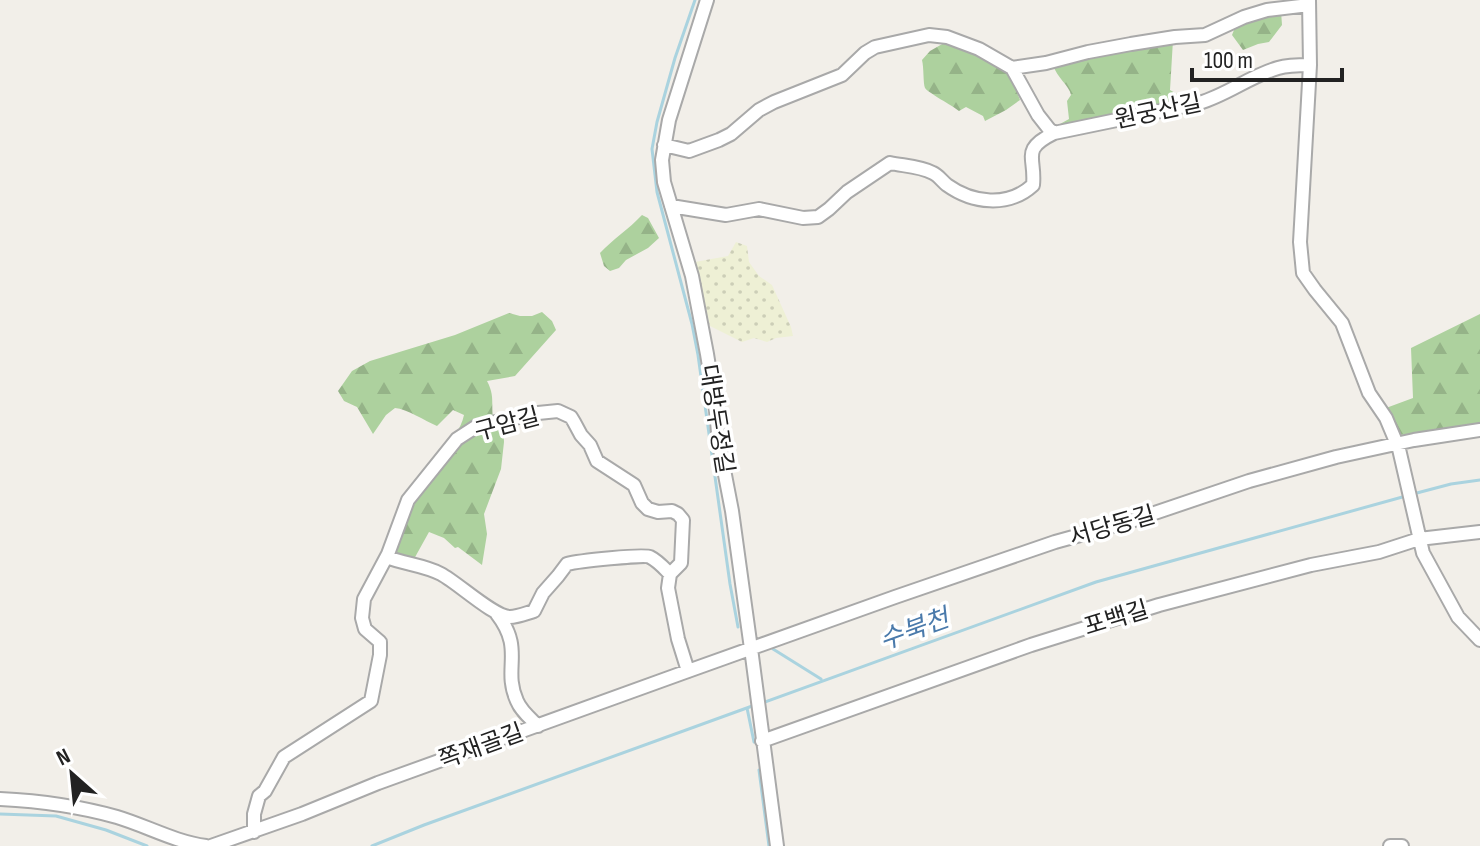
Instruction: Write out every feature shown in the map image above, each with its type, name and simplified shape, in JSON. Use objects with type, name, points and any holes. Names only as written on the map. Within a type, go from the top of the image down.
[{"type":"street","name":"대방두정길","points":[[707,0],[669,120],[662,160],[664,182],[692,276],[707,354],[732,511],[777,846]]},
{"type":"street","points":[[1012,68],[1131,44],[1205,35],[1244,17],[1309,2],[1310,65],[1300,242],[1303,273],[1342,323],[1369,393],[1386,418],[1397,446],[1423,553],[1452,609],[1480,640]]},
{"type":"street","points":[[664,145],[689,151],[719,140],[759,110],[842,75],[875,47],[929,35],[947,37],[979,49],[1012,68],[1038,115],[1054,133],[1039,142],[1032,152],[1033,185],[1026,192],[995,201],[972,198],[955,190],[932,172],[890,163],[847,192],[818,217],[803,218],[759,209],[726,215],[671,206]]},
{"type":"street","name":"원궁산길","points":[[1054,133],[1199,103],[1221,96],[1270,70],[1310,65]]},
{"type":"street","name":"구암길","points":[[254,832],[254,814],[259,796],[284,757],[371,701],[380,642],[365,629],[362,618],[364,599],[387,557],[408,500],[457,439],[477,426],[558,411],[571,417],[597,461],[634,485],[648,509],[678,514],[683,520],[681,563],[670,574],[668,588],[688,671]]},
{"type":"street","name":"서당동길","points":[[752,652],[1055,542],[1131,521],[1249,481],[1336,457],[1480,430]]},
{"type":"street","name":"포백길","points":[[762,741],[1016,650],[1114,619],[1311,565],[1379,552],[1418,536],[1480,532]]},
{"type":"street","points":[[497,614],[510,617],[534,611],[543,593],[567,564],[648,555],[670,574]]},
{"type":"street","points":[[387,557],[438,572],[497,614],[507,627],[513,645],[512,676],[516,701],[538,726]]},
{"type":"street","name":"쪽재골길","points":[[0,799],[54,803],[93,811],[200,846],[209,846],[688,671],[752,652]]},
{"type":"street","points":[[1390,846],[1402,846]]},
{"type":"green space","points":[[1281,11],[1282,25],[1269,42],[1243,50],[1232,35],[1236,25]]},
{"type":"green space","points":[[1173,40],[1170,90],[1184,98],[1058,129],[1069,119],[1067,101],[1071,95],[1053,65]]},
{"type":"green space","points":[[944,43],[961,46],[1008,69],[1020,100],[985,121],[983,116],[966,107],[959,111],[930,93],[924,86],[922,60]]},
{"type":"green space","points":[[642,215],[648,218],[659,238],[619,268],[610,271],[604,266],[600,253]]},
{"type":"green space","points":[[736,242],[747,246],[749,262],[759,276],[772,285],[793,336],[767,342],[754,338],[742,342],[710,326],[695,262],[728,256]]},
{"type":"green space","points":[[542,312],[556,330],[515,376],[487,381],[492,395],[493,419],[503,424],[504,442],[501,469],[484,514],[487,534],[482,565],[444,538],[429,532],[414,559],[396,555],[406,513],[461,425],[464,415],[453,410],[437,426],[395,408],[373,434],[357,407],[344,401],[338,391],[352,371],[370,361],[455,335],[509,313],[532,316]]},
{"type":"green space","points":[[1480,314],[1480,425],[1403,436],[1394,431],[1386,408],[1413,398],[1411,348]]},
{"type":"waterway","points":[[695,0],[675,58],[652,149],[657,192],[698,355],[738,627]]},
{"type":"waterway","name":"수북천","points":[[1413,494],[1480,480]]},
{"type":"waterway","name":"수북천","points":[[762,703],[1096,582],[1406,496]]},
{"type":"waterway","points":[[773,649],[821,679]]},
{"type":"waterway","name":"수북천","points":[[372,846],[755,705]]},
{"type":"waterway","points":[[747,708],[754,742]]},
{"type":"waterway","points":[[759,770],[769,846]]},
{"type":"waterway","points":[[0,814],[56,816],[147,846]]}]
